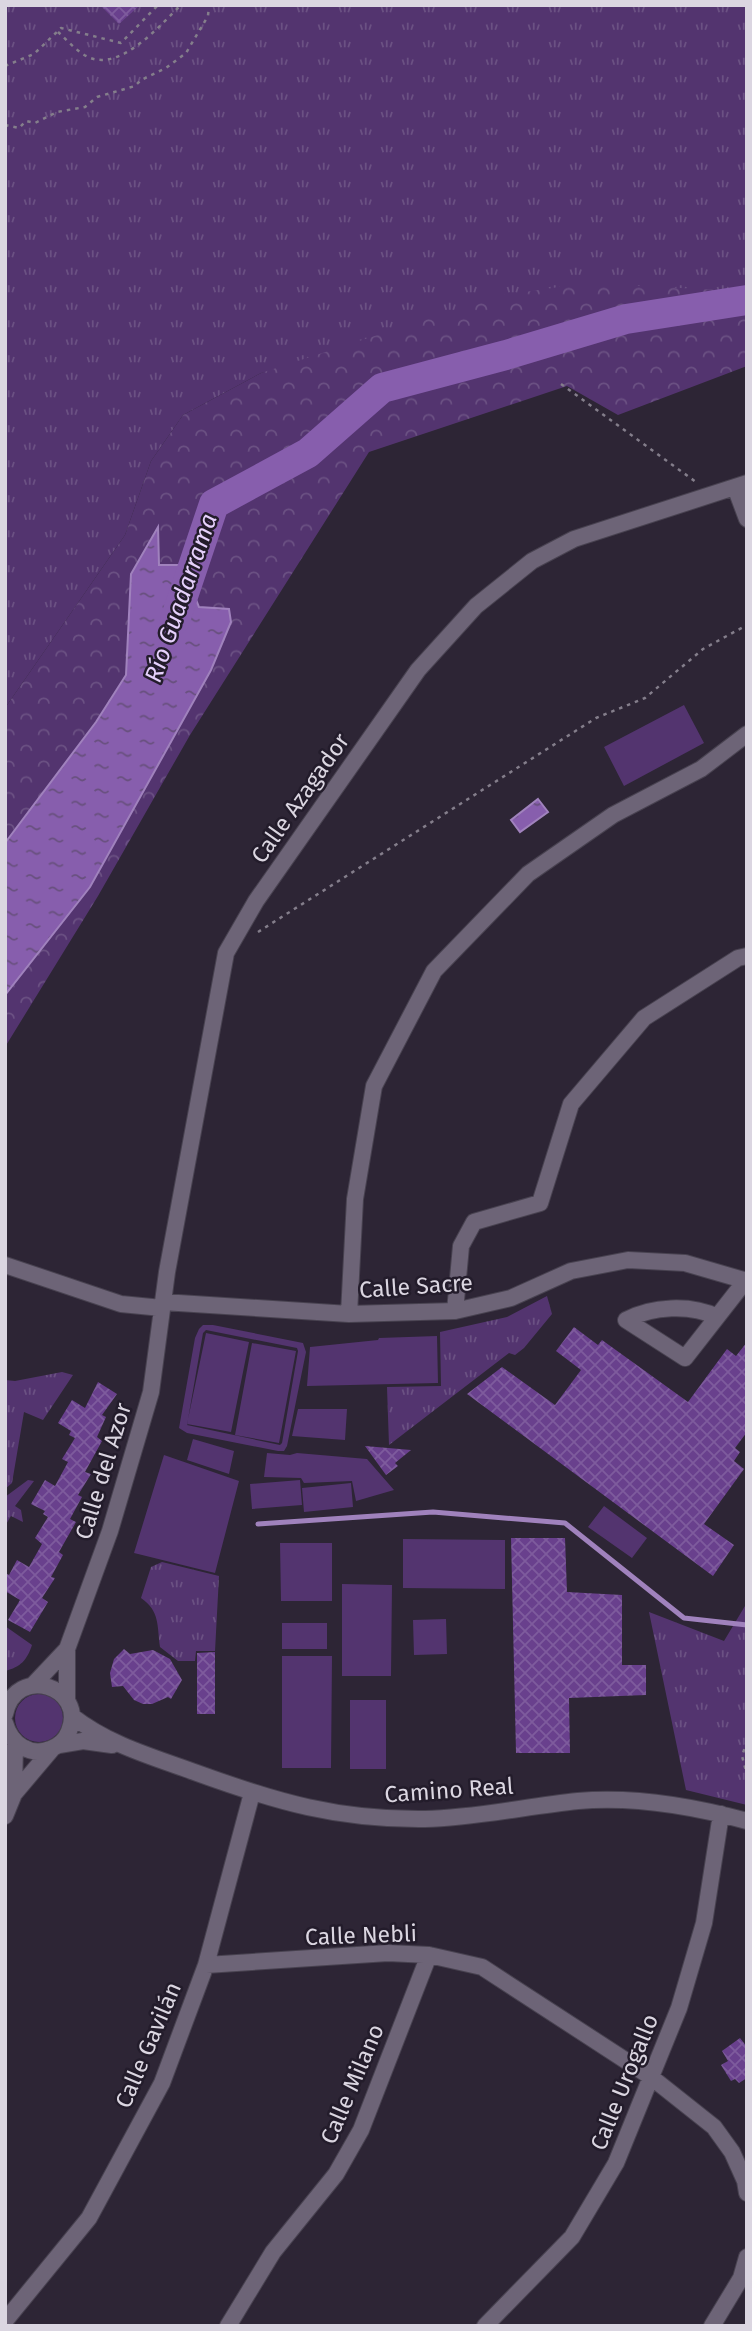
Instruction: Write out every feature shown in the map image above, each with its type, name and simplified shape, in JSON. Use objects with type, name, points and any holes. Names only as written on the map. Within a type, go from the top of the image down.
[{"type":"street","name":"Calle Azagador","points":[[163,1305],[190,1142],[226,953],[256,901],[418,670],[476,606],[533,561],[574,539],[741,485],[747,519]]},
{"type":"street","points":[[349,1314],[355,1199],[374,1086],[434,971],[528,874],[613,815],[701,769],[747,734]]},
{"type":"street","points":[[455,1311],[461,1246],[474,1222],[540,1203],[572,1104],[644,1018],[738,958],[747,956]]},
{"type":"street","name":"Calle Sacre","points":[[5,1265],[121,1304],[349,1314],[455,1311],[512,1298],[571,1271],[628,1260],[685,1263],[746,1280]]},
{"type":"street","points":[[717,1317],[705,1311],[658,1310],[639,1313],[626,1320],[685,1358],[746,1280]]},
{"type":"street","name":"Calle del Azor","points":[[69,1708],[67,1649],[110,1531],[151,1392],[163,1305]]},
{"type":"street","name":"Calle del Azor","points":[[10,1696],[33,1685],[67,1649]]},
{"type":"street","name":"Camino Real","points":[[33,1685],[52,1688],[89,1729],[122,1746],[252,1793],[334,1814],[428,1819],[604,1800],[662,1802],[747,1821]]},
{"type":"street","points":[[5,1714],[10,1696]]},
{"type":"street","points":[[5,1816],[14,1794],[69,1732],[69,1708]]},
{"type":"street","points":[[5,1723],[15,1743],[14,1794]]},
{"type":"street","name":"Camino Real","points":[[15,1743],[33,1751],[83,1741],[122,1746]]},
{"type":"street","name":"Calle Gavilán","points":[[5,2321],[89,2218],[162,2083],[206,1965],[252,1793]]},
{"type":"street","name":"Calle Urogallo","points":[[485,2326],[572,2237],[616,2163],[679,2008],[704,1923],[721,1814]]},
{"type":"street","name":"Calle Nebli","points":[[206,1965],[388,1953],[429,1955],[482,1967],[651,2077],[714,2127],[732,2152],[745,2181],[747,2193]]},
{"type":"street","name":"Calle Milano","points":[[228,2326],[273,2252],[336,2174],[361,2130],[429,1955]]},
{"type":"street","points":[[712,2326],[741,2278],[747,2258]]},
{"type":"path","points":[[5,66],[34,54],[61,28],[121,43],[158,5]]},
{"type":"path","points":[[58,32],[89,57],[101,60],[121,55],[141,44],[181,5]]},
{"type":"path","points":[[5,125],[19,128],[26,121],[35,124],[57,112],[85,107],[97,97],[135,86],[141,80],[166,68],[186,53],[208,16],[209,5]]},
{"type":"path","points":[[561,384],[713,494]]},
{"type":"path","points":[[249,938],[596,719],[645,698],[703,649],[747,625]]},
{"type":"path","points":[[747,1741],[742,1756],[747,1775]]},
{"type":"green space","points":[[5,5],[747,5],[747,287],[737,291],[261,373],[183,415],[151,461],[125,535],[5,708]]},
{"type":"green space","points":[[586,283],[737,291],[747,287],[747,366],[618,415],[567,386],[369,452],[190,735],[98,896],[5,1047],[5,708],[125,535],[151,461],[183,415],[261,373],[497,296]]},
{"type":"green space","points":[[684,705],[704,743],[624,786],[604,747]]},
{"type":"green space","points":[[547,1296],[552,1314],[524,1348],[515,1355],[509,1353],[389,1445],[387,1387],[441,1386],[440,1332],[507,1317]]},
{"type":"green space","points":[[203,1325],[213,1325],[303,1343],[306,1352],[284,1451],[187,1433],[179,1428],[195,1338]],"holes":[[[206,1330],[297,1348],[280,1445],[187,1425],[203,1333]]]},
{"type":"green space","points":[[206,1333],[249,1342],[231,1432],[187,1424]]},
{"type":"green space","points":[[437,1336],[438,1383],[307,1386],[310,1347],[379,1338]]},
{"type":"green space","points":[[252,1343],[296,1351],[279,1443],[235,1435]]},
{"type":"green space","points":[[62,1372],[73,1375],[43,1420],[24,1412],[12,1483],[5,1489],[5,1380],[15,1381]]},
{"type":"green space","points":[[298,1409],[347,1409],[345,1440],[292,1436]]},
{"type":"green space","points":[[193,1439],[234,1451],[229,1474],[187,1460]]},
{"type":"green space","points":[[267,1453],[367,1459],[394,1490],[356,1501],[352,1481],[304,1483],[301,1478],[264,1477]]},
{"type":"green space","points":[[164,1455],[239,1481],[215,1573],[134,1553]]},
{"type":"green space","points":[[28,1480],[34,1481],[15,1506],[21,1510],[23,1522],[11,1516],[5,1526],[5,1497]]},
{"type":"green space","points":[[300,1480],[302,1505],[252,1509],[250,1484]]},
{"type":"green space","points":[[351,1483],[353,1507],[304,1512],[302,1488]]},
{"type":"green space","points":[[604,1506],[647,1538],[632,1558],[588,1527]]},
{"type":"green space","points":[[403,1539],[505,1540],[505,1589],[403,1588]]},
{"type":"green space","points":[[280,1543],[332,1543],[332,1601],[281,1601]]},
{"type":"green space","points":[[162,1562],[219,1576],[215,1651],[196,1651],[195,1661],[178,1661],[160,1647],[155,1613],[141,1598],[151,1567]]},
{"type":"green space","points":[[342,1584],[392,1585],[391,1676],[342,1676]]},
{"type":"green space","points":[[745,1606],[747,1805],[686,1790],[649,1612],[724,1641]]},
{"type":"green space","points":[[446,1619],[447,1654],[414,1655],[413,1620]]},
{"type":"green space","points":[[282,1623],[327,1623],[327,1649],[282,1649]]},
{"type":"green space","points":[[5,1626],[32,1645],[23,1662],[5,1671]]},
{"type":"green space","points":[[282,1656],[332,1656],[331,1768],[282,1768]]},
{"type":"green space","points":[[39,1694],[56,1701],[63,1718],[56,1735],[39,1742],[22,1735],[15,1718],[22,1701]]},
{"type":"green space","points":[[350,1700],[386,1700],[386,1769],[350,1769]]},
{"type":"water","points":[[158,527],[159,565],[185,565],[199,607],[229,609],[231,622],[211,670],[90,887],[5,995],[5,843],[96,722],[126,675],[131,574]]},
{"type":"water","points":[[538,799],[548,812],[520,832],[511,820]]},
{"type":"building","points":[[100,5],[140,5],[119,24]]},
{"type":"building","points":[[574,1327],[598,1345],[602,1340],[688,1402],[727,1349],[736,1356],[747,1342],[747,1432],[735,1448],[740,1452],[734,1461],[744,1469],[704,1524],[734,1545],[713,1576],[467,1394],[502,1367],[555,1405],[581,1370],[556,1351]]},
{"type":"building","points":[[98,1382],[117,1394],[102,1415],[106,1417],[97,1437],[102,1441],[85,1472],[91,1474],[78,1495],[82,1497],[70,1519],[76,1522],[59,1552],[63,1555],[51,1577],[55,1578],[42,1598],[48,1602],[30,1632],[8,1620],[20,1600],[5,1591],[5,1573],[9,1575],[17,1560],[29,1567],[42,1544],[35,1538],[48,1517],[43,1514],[45,1511],[31,1504],[45,1480],[55,1486],[68,1462],[62,1459],[75,1438],[69,1435],[71,1431],[58,1423],[72,1400],[85,1408]]},
{"type":"building","points":[[365,1446],[411,1450],[395,1463],[398,1466],[386,1475]]},
{"type":"building","points":[[511,1538],[565,1538],[567,1592],[622,1595],[622,1665],[646,1665],[646,1695],[569,1698],[570,1753],[516,1753]]},
{"type":"building","points":[[124,1649],[130,1654],[153,1650],[170,1659],[182,1680],[171,1699],[168,1697],[152,1704],[143,1704],[134,1700],[123,1686],[112,1687],[110,1673],[114,1659]]},
{"type":"building","points":[[215,1652],[215,1714],[197,1714],[197,1653]]},
{"type":"building","points":[[740,2038],[747,2047],[747,2078],[739,2083],[735,2079],[731,2081],[721,2065],[728,2061],[722,2051]]},
{"type":"waterway","name":"Río Guadarrama","points":[[175,620],[214,504],[308,453],[382,388],[626,319],[747,300]]},
{"type":"waterway","points":[[258,1524],[433,1512],[565,1523],[684,1618],[747,1625]]}]
